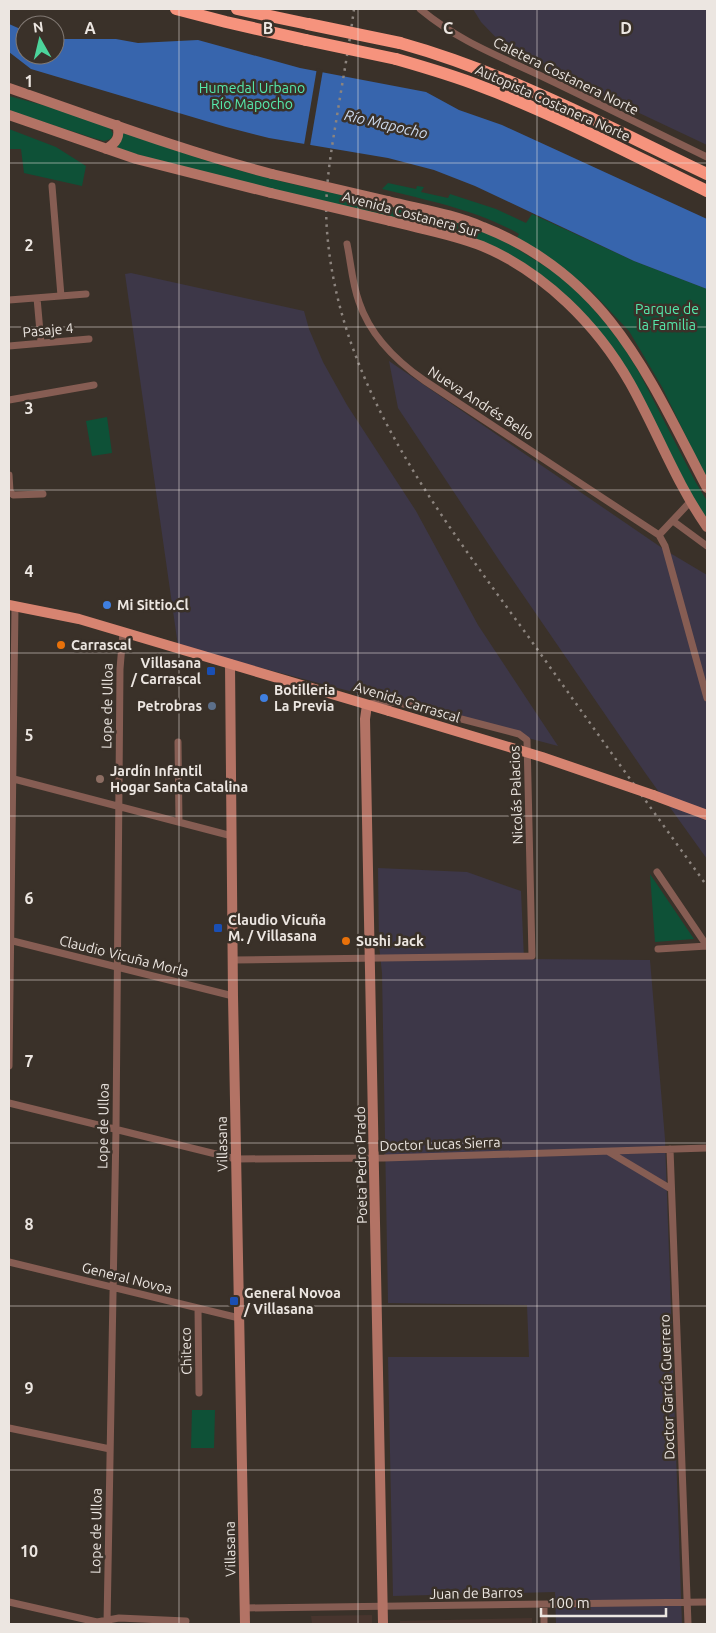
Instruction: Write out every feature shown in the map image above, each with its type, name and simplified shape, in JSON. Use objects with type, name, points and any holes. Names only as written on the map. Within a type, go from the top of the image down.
[{"type":"highway","name":"Autopista Costanera Norte","points":[[176,9],[396,60],[450,75],[504,95],[707,190]]},
{"type":"highway","name":"Autopista Costanera Norte","points":[[237,9],[400,43],[461,62],[503,78],[588,116],[707,174]]},
{"type":"main road","name":"Avenida Carrascal","points":[[12,606],[64,616],[123,632],[388,711],[581,770],[707,815]]},
{"type":"street","name":"Caletera Costanera Norte","points":[[420,9],[447,30],[470,44],[539,75],[707,157]]},
{"type":"street","name":"Avenida Costanera Sur","points":[[9,88],[237,165],[462,219],[499,233],[529,249],[570,278],[609,318],[632,349],[657,391],[707,488]]},
{"type":"street","name":"Avenida Costanera Sur","points":[[9,115],[156,165],[456,237],[495,252],[534,276],[570,306],[597,335],[630,384],[690,502],[707,527]]},
{"type":"street","points":[[106,149],[118,140],[117,125]]},
{"type":"street","points":[[52,186],[61,296]]},
{"type":"street","name":"Nueva Andrés Bello","points":[[347,244],[356,293],[364,314],[378,337],[403,365],[660,535]]},
{"type":"street","points":[[9,300],[86,294]]},
{"type":"street","points":[[37,298],[41,343]]},
{"type":"street","name":"Pasaje 4","points":[[9,346],[90,339]]},
{"type":"street","points":[[9,400],[94,385]]},
{"type":"street","points":[[9,475],[10,491],[13,495],[43,494]]},
{"type":"street","points":[[690,502],[660,535],[665,546],[707,698]]},
{"type":"street","points":[[673,522],[707,546]]},
{"type":"street","points":[[9,1066],[12,606]]},
{"type":"street","name":"Lope de Ulloa","points":[[107,1623],[116,1129],[120,669],[123,632]]},
{"type":"street","name":"Villasana","points":[[230,664],[233,996],[246,1624]]},
{"type":"street","name":"Nicolás Palacios","points":[[367,705],[379,702],[396,702],[519,734],[527,740],[532,956],[370,957]]},
{"type":"street","name":"Poeta Pedro Prado","points":[[367,705],[365,719],[375,1158],[382,1624]]},
{"type":"street","points":[[178,742],[179,822]]},
{"type":"street","points":[[11,778],[232,836]]},
{"type":"street","points":[[657,872],[707,946]]},
{"type":"street","name":"Claudio Vicuña Morla","points":[[10,940],[233,996]]},
{"type":"street","points":[[658,949],[707,946]]},
{"type":"street","points":[[233,960],[370,957]]},
{"type":"street","name":"Doctor Lucas Sierra","points":[[9,1103],[236,1159],[375,1158],[707,1148]]},
{"type":"street","name":"Doctor García Guerrero","points":[[670,1149],[688,1624]]},
{"type":"street","points":[[608,1152],[671,1189]]},
{"type":"street","name":"General Novoa","points":[[9,1262],[239,1318]]},
{"type":"street","name":"Chiteco","points":[[198,1308],[199,1393]]},
{"type":"street","points":[[9,1428],[110,1449]]},
{"type":"street","points":[[9,1602],[94,1622],[107,1623],[119,1618],[186,1621]]},
{"type":"street","name":"Juan de Barros","points":[[245,1608],[707,1602]]},
{"type":"street","points":[[544,1605],[544,1624]]},
{"type":"shaded area","points":[[473,9],[707,9],[707,145],[510,52],[481,22]]},
{"type":"shaded area","points":[[131,273],[304,311],[309,329],[323,362],[347,405],[416,511],[478,625],[558,746],[178,646],[125,274]]},
{"type":"shaded area","points":[[389,361],[665,550],[707,575],[707,859],[646,774],[499,560],[398,408]]},
{"type":"shaded area","points":[[378,868],[467,872],[521,891],[524,959],[650,960],[665,1139],[682,1624],[556,1624],[555,1592],[393,1596],[388,1357],[529,1357],[527,1305],[388,1303],[382,973],[379,945]]},
{"type":"shaded area","points":[[372,1615],[372,1624],[312,1624],[311,1616]]},
{"type":"shaded area","points":[[532,1618],[532,1624],[400,1624],[400,1621]]},
{"type":"green space","points":[[9,96],[65,111],[109,126],[113,134],[111,139],[104,141],[9,111]]},
{"type":"green space","points":[[9,129],[56,147],[86,166],[82,186],[24,173],[21,149],[9,149]]},
{"type":"green space","points":[[122,132],[223,166],[284,182],[452,220],[484,230],[559,275],[581,295],[603,320],[623,346],[639,372],[707,501],[707,523],[593,323],[562,292],[511,255],[474,238],[281,193],[117,149]]},
{"type":"green space","name":"Parque de la Familia","points":[[388,183],[416,189],[417,186],[424,187],[421,192],[448,198],[450,194],[496,209],[526,223],[532,214],[634,261],[707,289],[707,480],[662,387],[629,331],[591,291],[555,262],[517,238],[519,234],[470,212],[382,189]]},
{"type":"green space","points":[[107,417],[112,453],[92,456],[86,421]]},
{"type":"green space","points":[[650,874],[694,939],[655,942]]},
{"type":"green space","points":[[192,1410],[215,1410],[214,1448],[191,1448]]},
{"type":"water","name":"Humedal Urbano Río Mapocho","points":[[9,24],[15,27],[15,57],[9,52]]},
{"type":"water","name":"Humedal Urbano Río Mapocho","points":[[65,39],[116,39],[138,43],[198,40],[300,68],[426,92],[459,110],[502,125],[707,219],[707,289],[634,261],[475,186],[434,170],[388,158],[269,138],[31,69],[26,65],[65,65]]},
{"type":"pier","points":[[317,68],[323,70],[310,146],[304,145]]},
{"type":"railway","points":[[354,9],[328,176],[326,203],[327,231],[336,289],[351,344],[373,397],[400,448],[430,497],[462,545],[707,886]]},
{"type":"place","name":"Mi Sittio.Cl","points":[[107,605]]},
{"type":"place","name":"Carrascal","points":[[61,645]]},
{"type":"place","name":"Villasana / Carrascal","points":[[211,671]]},
{"type":"place","name":"Botilleria La Previa","points":[[264,698]]},
{"type":"place","name":"Petrobras","points":[[212,706]]},
{"type":"place","name":"Jardín Infantil Hogar Santa Catalina","points":[[100,779]]},
{"type":"place","name":"Claudio Vicuña M. / Villasana","points":[[218,928]]},
{"type":"place","name":"Sushi Jack","points":[[346,941]]},
{"type":"place","name":"General Novoa / Villasana","points":[[234,1301]]},
{"type":"water label","name":"Río Mapocho","points":[[386,124]]}]
